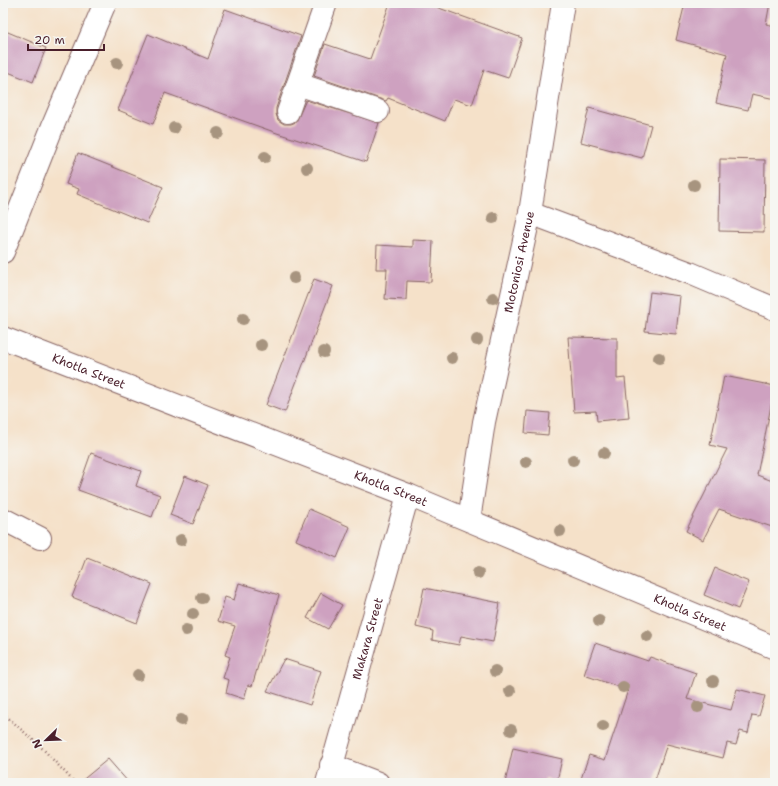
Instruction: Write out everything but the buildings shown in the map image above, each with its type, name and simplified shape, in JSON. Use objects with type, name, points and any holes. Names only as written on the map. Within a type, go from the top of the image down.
[{"type":"street","points":[[3,252],[54,123],[105,3]]},
{"type":"street","points":[[288,112],[326,3]]},
{"type":"street","name":"Motoniosi Avenue","points":[[469,520],[484,422],[530,213],[563,3]]},
{"type":"street","points":[[298,84],[378,111]]},
{"type":"street","points":[[530,213],[690,273],[775,309]]},
{"type":"street","name":"Khotla Street","points":[[3,338],[408,495],[775,648]]},
{"type":"street","name":"Makara Street","points":[[329,774],[408,495]]},
{"type":"street","points":[[3,519],[40,538]]},
{"type":"street","points":[[329,774],[378,783]]},
{"type":"path","points":[[3,713],[43,749],[76,783]]}]
